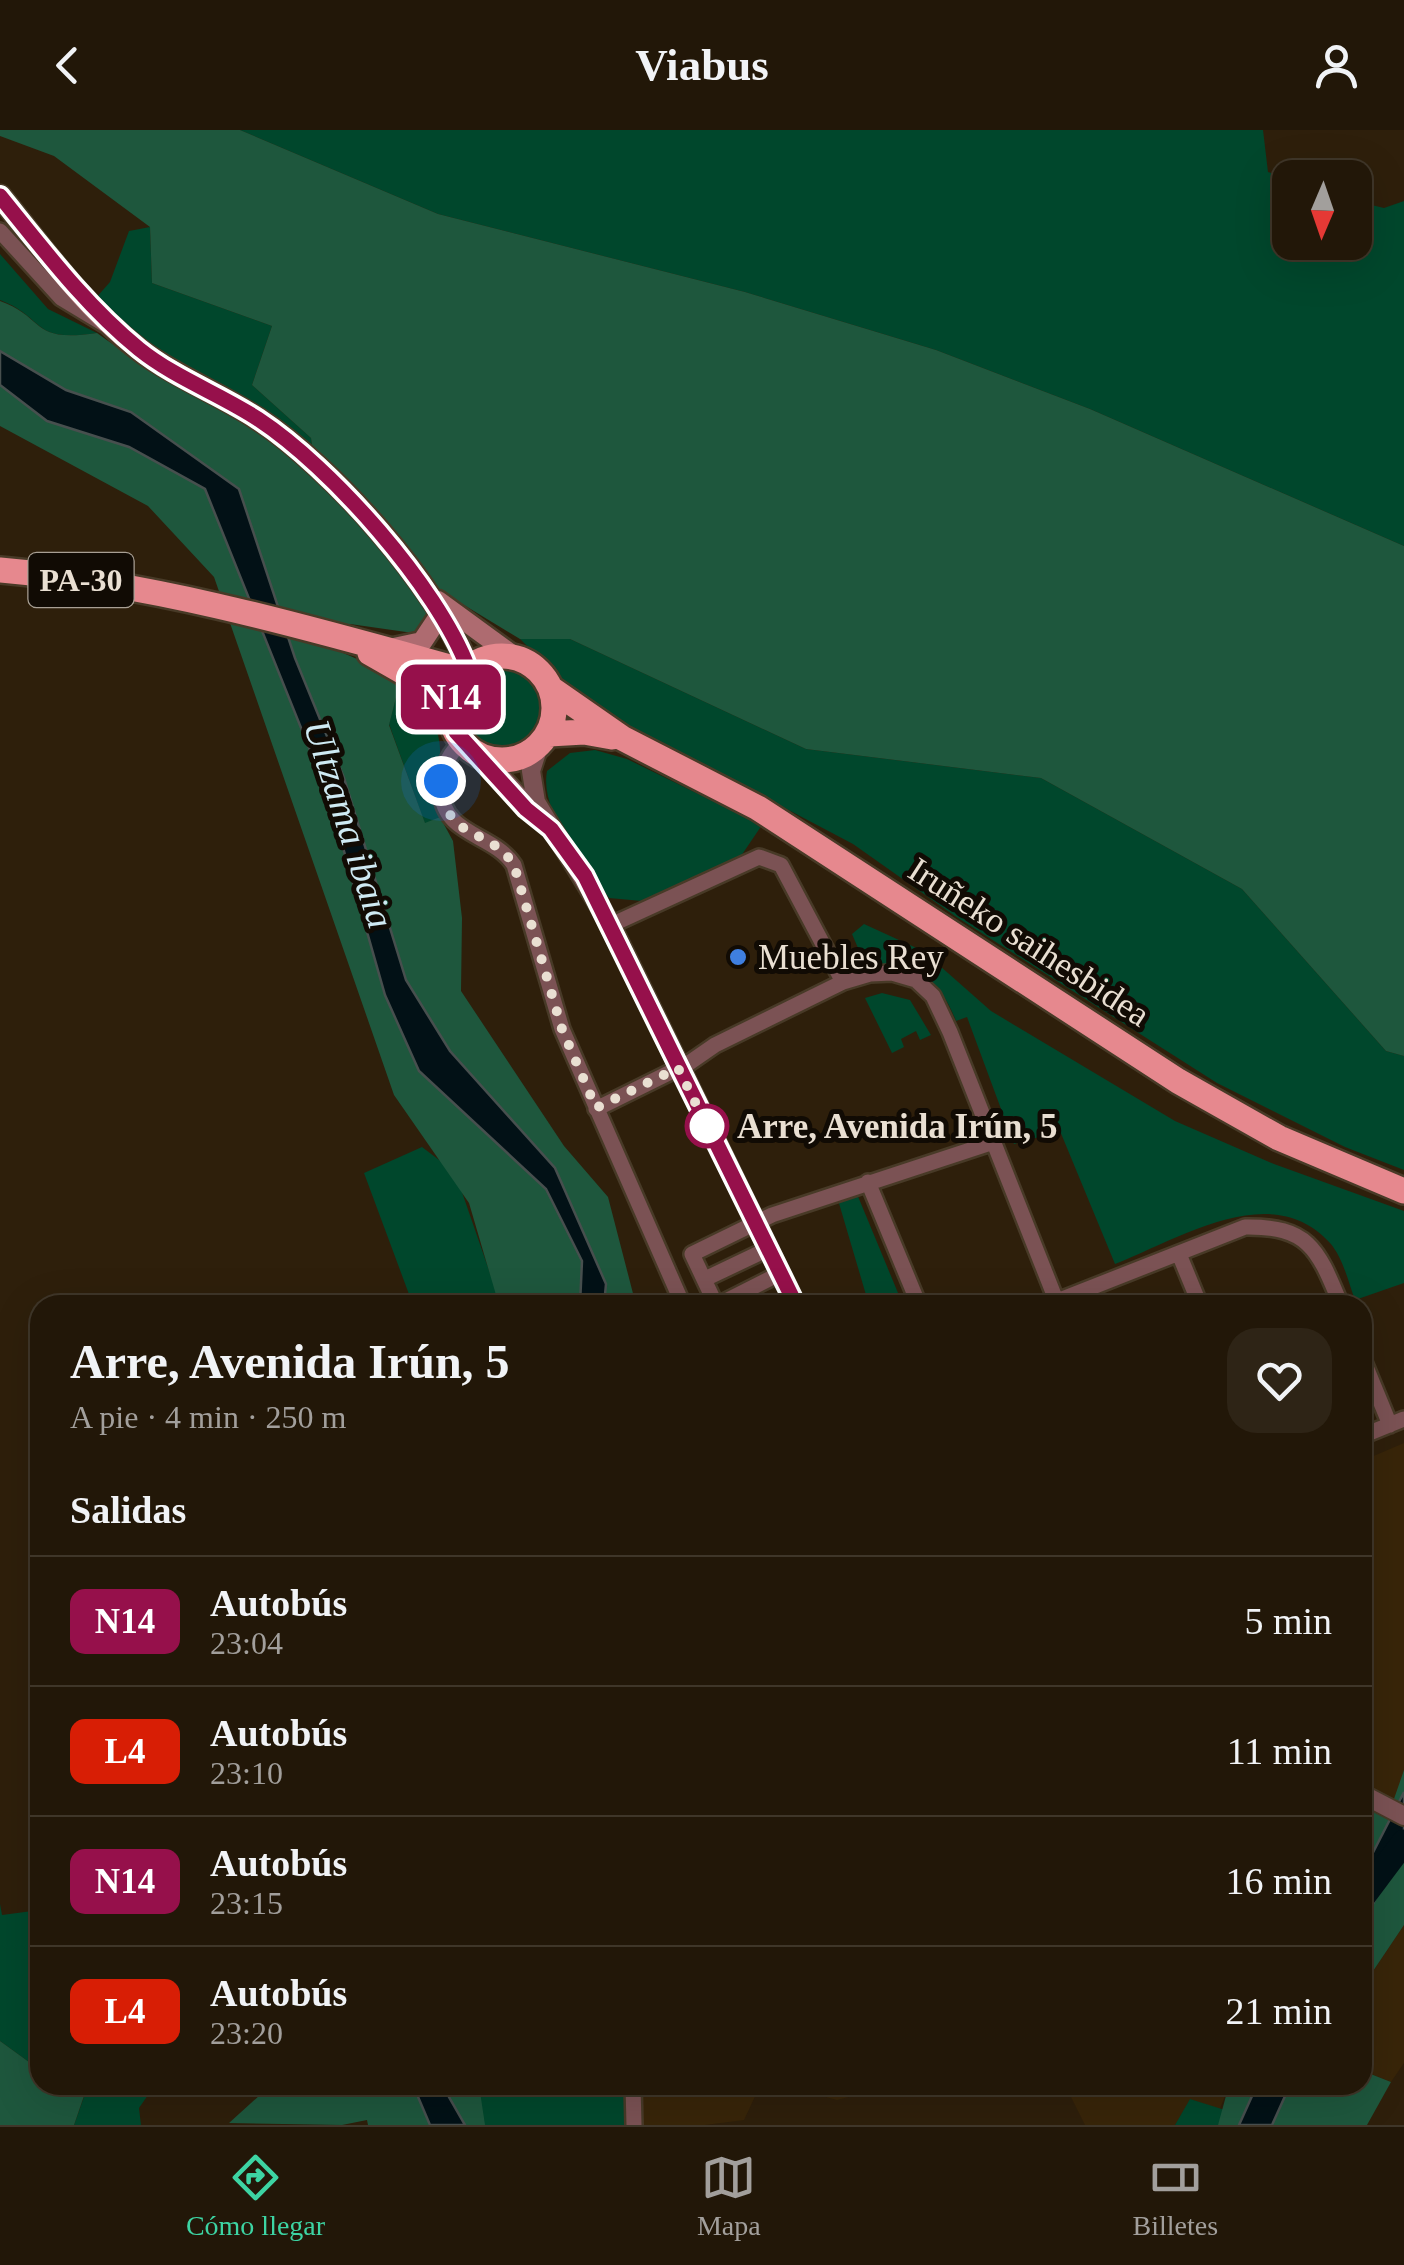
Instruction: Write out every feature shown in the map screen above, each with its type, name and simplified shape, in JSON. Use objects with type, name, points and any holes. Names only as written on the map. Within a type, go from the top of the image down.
[{"type":"highway","name":"PA-30","points":[[0,570],[162,593],[466,669]]},
{"type":"highway","name":"PA-30","points":[[328,634],[405,673],[465,739]]},
{"type":"highway","points":[[512,655],[537,667],[553,690],[555,713],[544,740],[522,757],[502,760],[465,739],[451,694],[466,669],[484,658],[512,655]]},
{"type":"highway","name":"Iruñeko saihesbidea","points":[[553,690],[622,738],[758,808],[1178,1082],[1279,1138],[1404,1191]]},
{"type":"highway","name":"Iruñeko saihesbidea","points":[[544,740],[584,732],[622,738]]},
{"type":"main road","points":[[0,196],[114,329],[144,353],[258,419],[310,457],[424,591],[455,634],[466,669]]},
{"type":"main road","points":[[424,591],[512,655]]},
{"type":"main road","points":[[394,648],[422,642],[440,615]]},
{"type":"street","points":[[0,231],[61,298],[114,329]]},
{"type":"street","points":[[551,829],[526,809],[465,739],[448,755],[441,781],[442,803],[452,823],[506,854],[514,865],[562,1029],[679,1295]]},
{"type":"street","points":[[544,740],[531,771],[533,787],[551,829],[585,876],[611,925],[787,1295]]},
{"type":"street","points":[[611,925],[759,857],[773,858],[781,865],[842,982]]},
{"type":"street","points":[[596,1108],[842,982],[892,972],[916,980],[933,996],[1050,1295]]},
{"type":"street","points":[[712,1295],[692,1254],[754,1222],[991,1144]]},
{"type":"street","points":[[868,1182],[915,1295]]},
{"type":"street","points":[[1076,1295],[1244,1228],[1274,1227],[1300,1235],[1322,1258],[1337,1295]]},
{"type":"street","points":[[705,1279],[768,1249]]},
{"type":"street","points":[[1179,1254],[1196,1295]]},
{"type":"street","points":[[737,1295],[779,1274]]},
{"type":"street","points":[[1372,1376],[1397,1422],[1372,1432]]},
{"type":"street","points":[[1372,1799],[1404,1816]]},
{"type":"street","points":[[633,2095],[634,2125]]},
{"type":"shaded area","points":[[1404,1443],[1404,1837],[1372,1821],[1372,1457]]},
{"type":"shaded area","points":[[1404,1925],[1404,2063],[1391,2082],[1372,2075],[1372,1973]]},
{"type":"shaded area","points":[[632,2095],[756,2095],[744,2120],[705,2125],[634,2125]]},
{"type":"shaded area","points":[[819,2095],[856,2095],[837,2100]]},
{"type":"shaded area","points":[[1070,2095],[1225,2095],[1220,2109],[1191,2100],[1175,2125],[1085,2125]]},
{"type":"green space","points":[[0,130],[240,130],[438,214],[745,292],[936,350],[1090,409],[1404,546],[1404,1056],[1386,1051],[1242,889],[1041,778],[806,749],[570,639],[520,639],[431,585],[312,445],[311,438],[252,385],[272,326],[152,283],[150,227],[54,156],[0,136]]},
{"type":"green space","points":[[240,130],[1263,130],[1268,172],[1272,173],[1272,260],[1372,260],[1372,205],[1384,208],[1404,201],[1404,546],[1090,409],[936,350],[745,292],[438,214]]},
{"type":"green space","points":[[150,227],[152,283],[272,326],[252,385],[311,438],[312,445],[155,347],[95,299],[110,282],[129,231]]},
{"type":"green space","points":[[0,254],[48,309],[97,333],[49,332],[0,300]]},
{"type":"green space","points":[[0,301],[49,332],[97,333],[288,450],[364,527],[431,612],[427,625],[413,633],[350,624],[341,652],[401,678],[389,725],[425,823],[440,817],[453,841],[462,918],[461,991],[564,1146],[608,1197],[633,1295],[496,1295],[469,1203],[394,1095],[214,577],[148,506],[0,426]]},
{"type":"green space","points":[[520,639],[570,639],[806,749],[1041,778],[1242,889],[1386,1051],[1404,1056],[1404,1170],[1345,1147],[1217,1083],[955,916],[853,844],[604,713],[575,693]]},
{"type":"green space","points":[[501,667],[516,670],[529,679],[538,692],[538,722],[529,735],[516,744],[501,747],[486,744],[473,735],[464,722],[461,707],[464,692],[473,679],[486,670]]},
{"type":"green space","points":[[401,678],[429,713],[440,744],[435,793],[440,817],[425,824],[389,724]]},
{"type":"green space","points":[[595,750],[627,759],[762,825],[741,856],[642,901],[609,898],[566,838],[546,787],[547,771],[570,753]]},
{"type":"green space","points":[[864,924],[923,951],[991,1011],[1175,1121],[1274,1164],[1404,1211],[1404,1283],[1369,1295],[1353,1295],[1330,1243],[1307,1224],[1281,1215],[1253,1214],[1225,1220],[1115,1264],[1060,1131],[1014,1144],[967,1017],[956,1021],[938,989],[916,971],[887,966],[853,972],[847,963],[861,955],[852,934]]},
{"type":"green space","points":[[882,993],[910,1000],[931,1035],[920,1040],[916,1031],[901,1039],[904,1047],[892,1053],[865,998]]},
{"type":"green space","points":[[422,1147],[455,1172],[498,1295],[409,1295],[364,1173]]},
{"type":"green space","points":[[857,1194],[899,1295],[866,1295],[838,1200]]},
{"type":"green space","points":[[1404,1770],[1404,1925],[1372,1973],[1372,1810],[1387,1819]]},
{"type":"green space","points":[[0,1904],[2,1915],[30,1911],[30,2063],[0,2041]]},
{"type":"green space","points":[[0,2041],[30,2063],[30,2095],[84,2095],[74,2125],[0,2125]]},
{"type":"green space","points":[[1372,2075],[1391,2082],[1367,2125],[1218,2125],[1226,2095],[1372,2095]]},
{"type":"green space","points":[[85,2095],[148,2095],[139,2108],[141,2125],[74,2125]]},
{"type":"green space","points":[[260,2095],[480,2095],[485,2125],[368,2125],[367,2120],[342,2125],[229,2123]]},
{"type":"green space","points":[[473,2095],[633,2095],[634,2125],[484,2125],[474,2107]]},
{"type":"green space","points":[[1190,2099],[1225,2110],[1218,2125],[1175,2125]]},
{"type":"water","points":[[0,351],[66,390],[131,412],[239,489],[295,658],[344,778],[406,980],[450,1051],[555,1168],[606,1284],[605,1295],[580,1295],[582,1261],[546,1189],[419,1071],[385,995],[328,795],[205,489],[129,447],[47,421],[0,385]]},
{"type":"water","points":[[1404,1792],[1404,1838],[1372,1906],[1372,1854]]},
{"type":"water","points":[[417,2095],[448,2095],[465,2125],[430,2125]]},
{"type":"water","points":[[1252,2095],[1286,2095],[1272,2125],[1239,2125]]},
{"type":"waterway","name":"Ultzama ibaia","points":[[1372,1885],[1404,1842]]},
{"type":"bus line","name":"N14","points":[[0,196],[114,329],[144,353],[258,419],[310,457],[384,539],[455,634],[468,668],[451,694],[451,720],[456,732],[471,750],[482,756],[526,809],[551,829],[585,876],[791,1295]]},
{"type":"place","name":"Muebles Rey","points":[[738,957]]},
{"type":"place","name":"Arre, Avenida Irún, 5","points":[[707,1126]]},
{"type":"route","points":[[441,781],[442,803],[452,823],[506,854],[514,865],[562,1029],[596,1108],[678,1068],[707,1126]]}]
